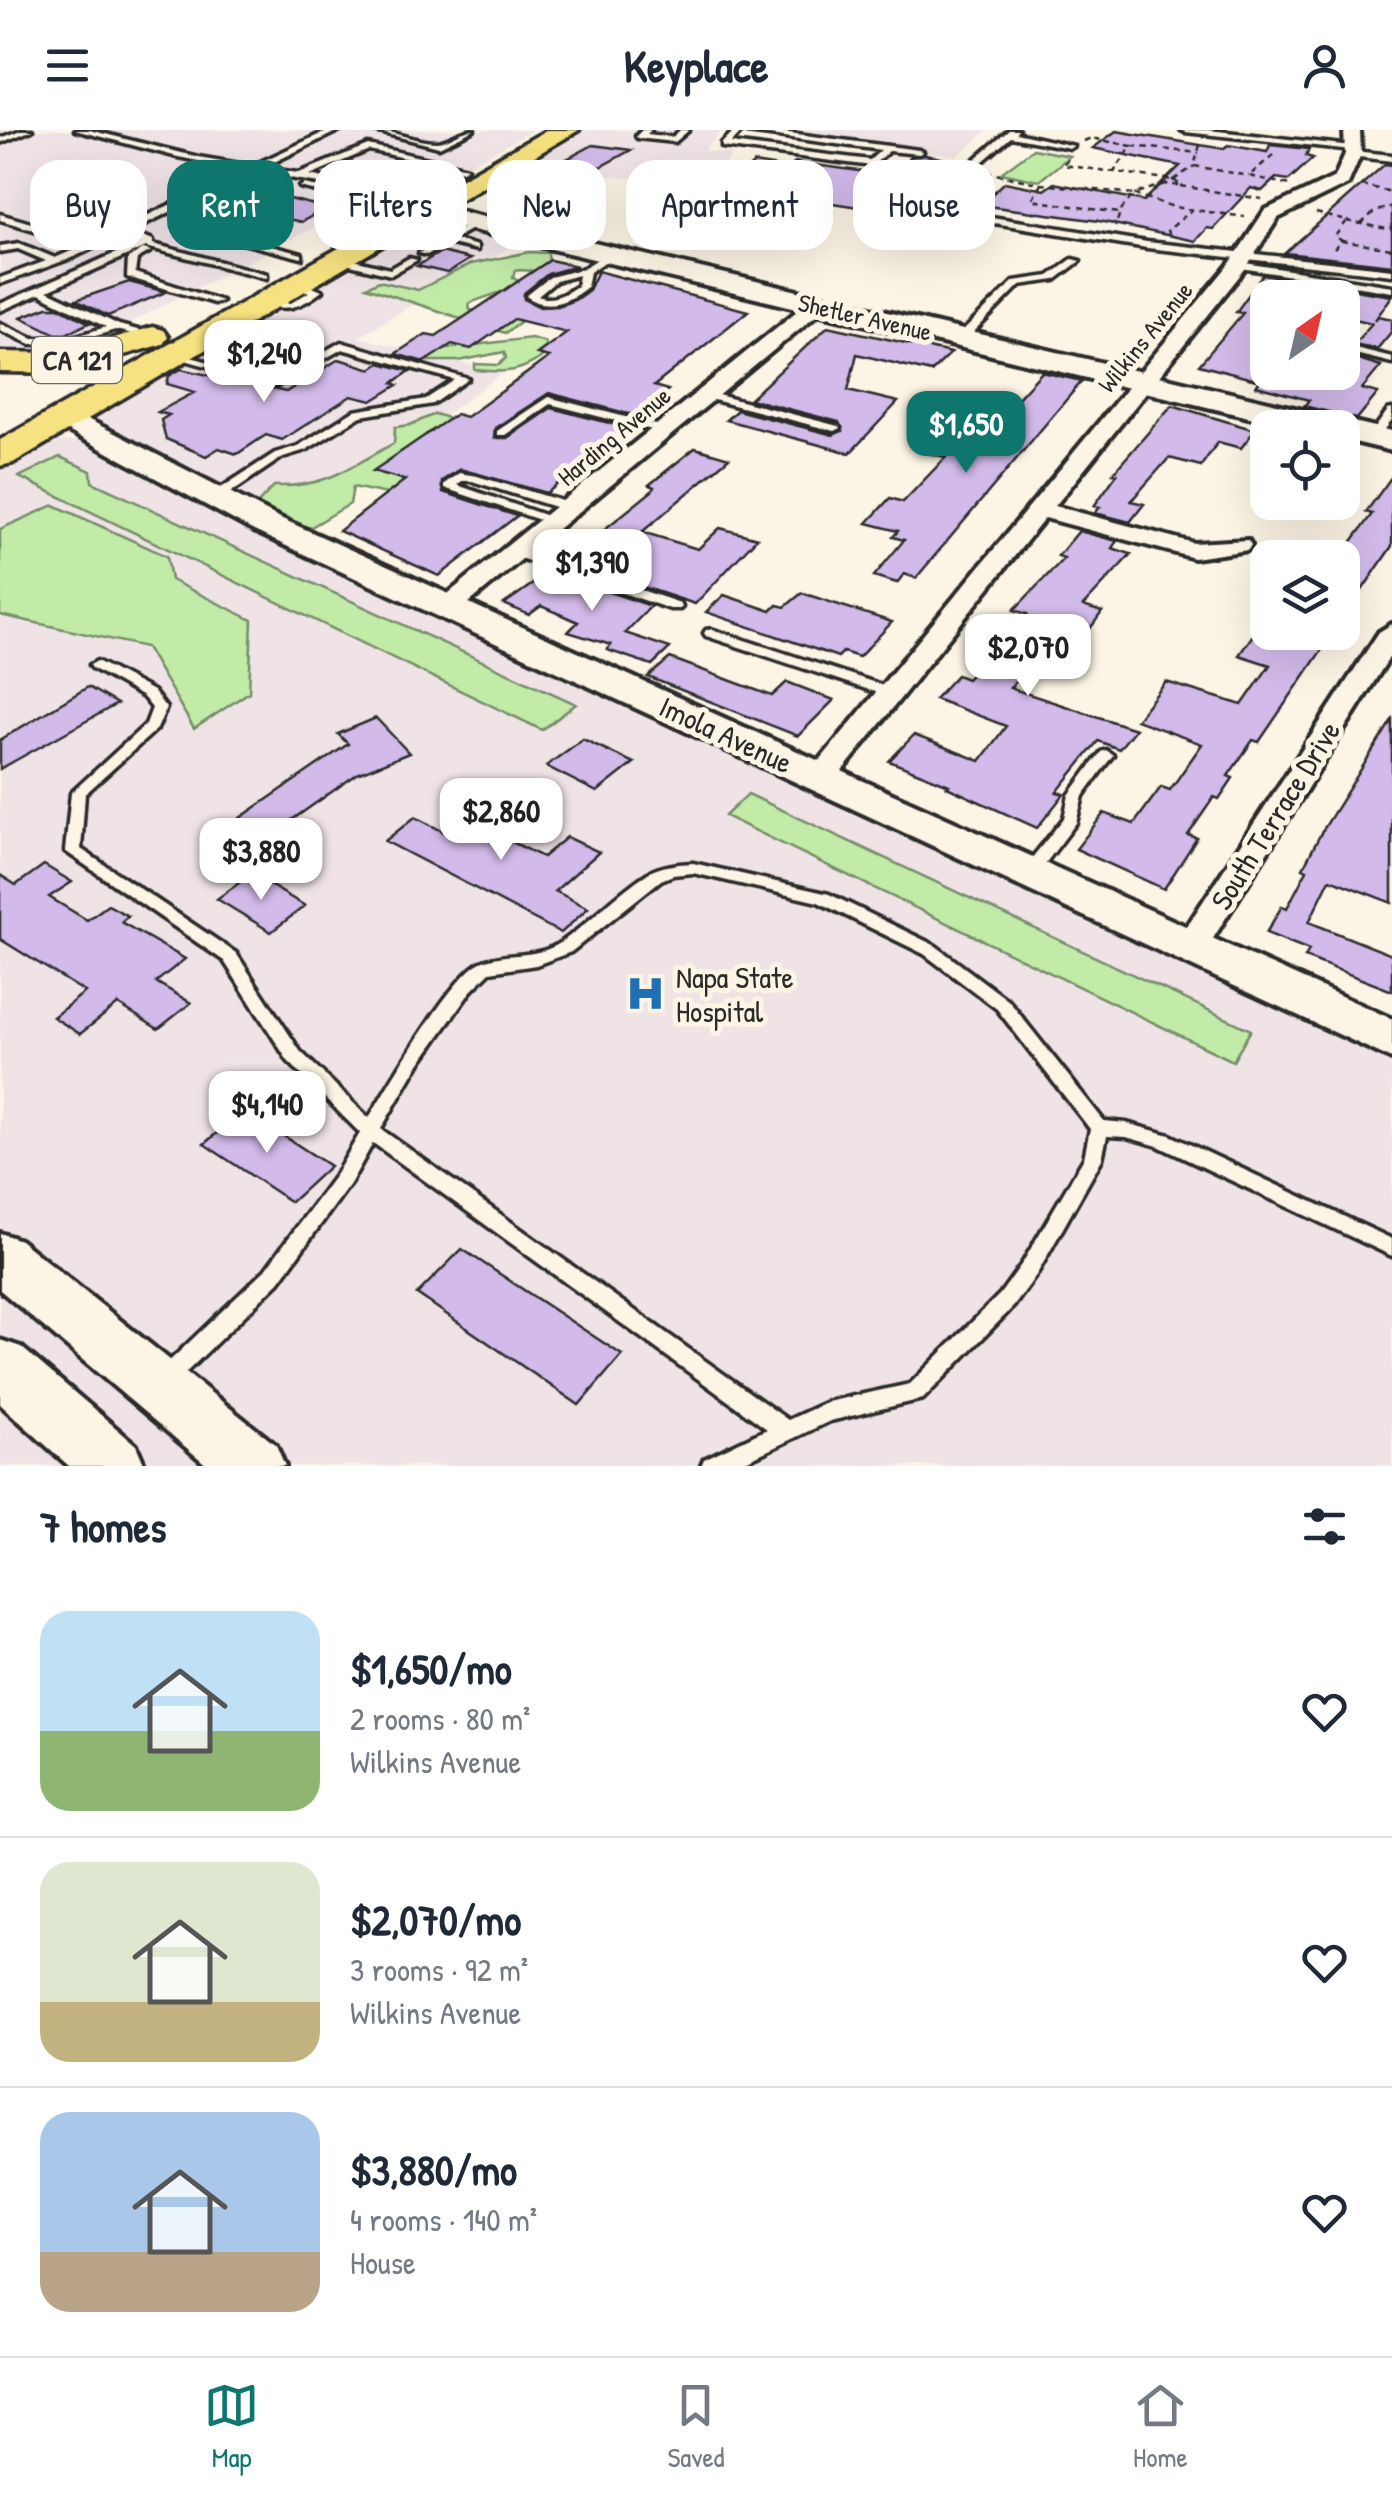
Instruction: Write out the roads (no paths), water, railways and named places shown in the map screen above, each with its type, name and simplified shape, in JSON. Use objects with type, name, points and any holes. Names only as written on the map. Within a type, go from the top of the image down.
[{"type":"main road","name":"CA 121","points":[[467,166],[534,130]]},
{"type":"main road","name":"CA 121","points":[[467,179],[566,130]]},
{"type":"main road","name":"CA 121","points":[[0,388],[52,407],[333,250]]},
{"type":"main road","name":"CA 121","points":[[298,270],[337,260],[351,250]]},
{"type":"main road","name":"CA 121","points":[[164,346],[182,321],[216,300],[264,289]]},
{"type":"main road","name":"CA 121","points":[[0,365],[47,368],[119,344],[164,346]]},
{"type":"main road","points":[[0,365],[36,386],[52,407]]},
{"type":"main road","points":[[0,418],[52,407]]},
{"type":"main road","points":[[0,458],[52,407]]},
{"type":"street","name":"Wilkins Avenue","points":[[822,778],[1243,259],[1272,214],[1342,180],[1352,144]]},
{"type":"street","name":"Shetler Avenue","points":[[467,233],[1367,429]]},
{"type":"street","name":"Harding Avenue","points":[[448,607],[815,306]]},
{"type":"street","name":"Imola Avenue","points":[[52,407],[214,498],[1392,1040]]},
{"type":"street","points":[[0,458],[67,440],[130,452]]},
{"type":"street","points":[[1042,510],[1194,552],[1239,545]]},
{"type":"street","name":"South Terrace Drive","points":[[1190,948],[1392,632]]},
{"type":"street","points":[[0,1257],[254,1466]]},
{"type":"street","points":[[0,1366],[114,1466]]},
{"type":"lane","points":[[0,141],[28,130]]},
{"type":"lane","points":[[80,130],[214,160]]},
{"type":"lane","points":[[273,160],[336,130]]},
{"type":"lane","points":[[375,130],[440,145],[470,130]]},
{"type":"lane","points":[[434,130],[459,136]]},
{"type":"lane","points":[[647,130],[640,136],[674,140],[685,130]]},
{"type":"lane","points":[[740,130],[725,145],[872,163],[887,148]]},
{"type":"lane","points":[[747,130],[919,152]]},
{"type":"lane","points":[[1185,130],[1352,144],[1392,158]]},
{"type":"lane","points":[[1070,146],[1012,132],[923,209],[1173,247],[1392,289]]},
{"type":"lane","points":[[338,160],[368,147],[427,160]]},
{"type":"lane","points":[[300,176],[314,170]]},
{"type":"lane","points":[[294,175],[314,179]]},
{"type":"lane","points":[[0,216],[30,225]]},
{"type":"lane","points":[[467,237],[474,236]]},
{"type":"lane","points":[[467,237],[474,236]]},
{"type":"lane","points":[[147,241],[149,246]]},
{"type":"lane","points":[[0,249],[19,246],[55,260]]},
{"type":"lane","points":[[149,246],[134,258],[130,275],[216,300]]},
{"type":"lane","points":[[42,292],[42,286],[149,246],[264,289]]},
{"type":"lane","points":[[0,281],[79,250]]},
{"type":"lane","points":[[244,250],[298,270]]},
{"type":"lane","points":[[424,253],[429,250]]},
{"type":"lane","points":[[1243,259],[1321,262],[1392,272]]},
{"type":"lane","points":[[337,260],[391,272],[412,260]]},
{"type":"lane","points":[[961,339],[1018,283],[1052,278],[1075,260]]},
{"type":"lane","points":[[596,264],[582,287],[566,298],[552,302],[531,296],[553,279],[596,264]]},
{"type":"lane","points":[[0,308],[42,292],[164,346],[278,383],[341,345],[464,379],[429,402],[358,412],[302,448],[280,455],[214,498]]},
{"type":"lane","points":[[0,326],[31,341],[70,341],[115,327]]},
{"type":"lane","points":[[1360,352],[1392,360]]},
{"type":"lane","points":[[706,395],[834,428]]},
{"type":"lane","points":[[501,433],[548,400],[664,430]]},
{"type":"lane","points":[[460,477],[473,478],[564,515],[448,486],[460,477]]},
{"type":"lane","points":[[518,552],[675,606]]},
{"type":"lane","points":[[711,633],[892,693]]},
{"type":"lane","points":[[97,665],[148,694],[159,708],[152,726],[78,793],[73,851],[230,958],[294,1056],[371,1132],[788,1430]]},
{"type":"lane","points":[[1029,874],[1071,819],[1076,795],[1106,755]]},
{"type":"lane","points":[[157,1386],[272,1276],[343,1179],[447,1008],[485,967],[552,954],[655,876],[693,868],[823,898],[930,950],[1003,1006],[1099,1128],[1094,1159],[1030,1268],[1006,1300],[916,1392],[827,1412],[712,1466]]},
{"type":"lane","points":[[1099,1128],[1126,1130],[1163,1140],[1392,1248]]},
{"type":"place","name":"Napa State Hospital","points":[[646,994]]}]
